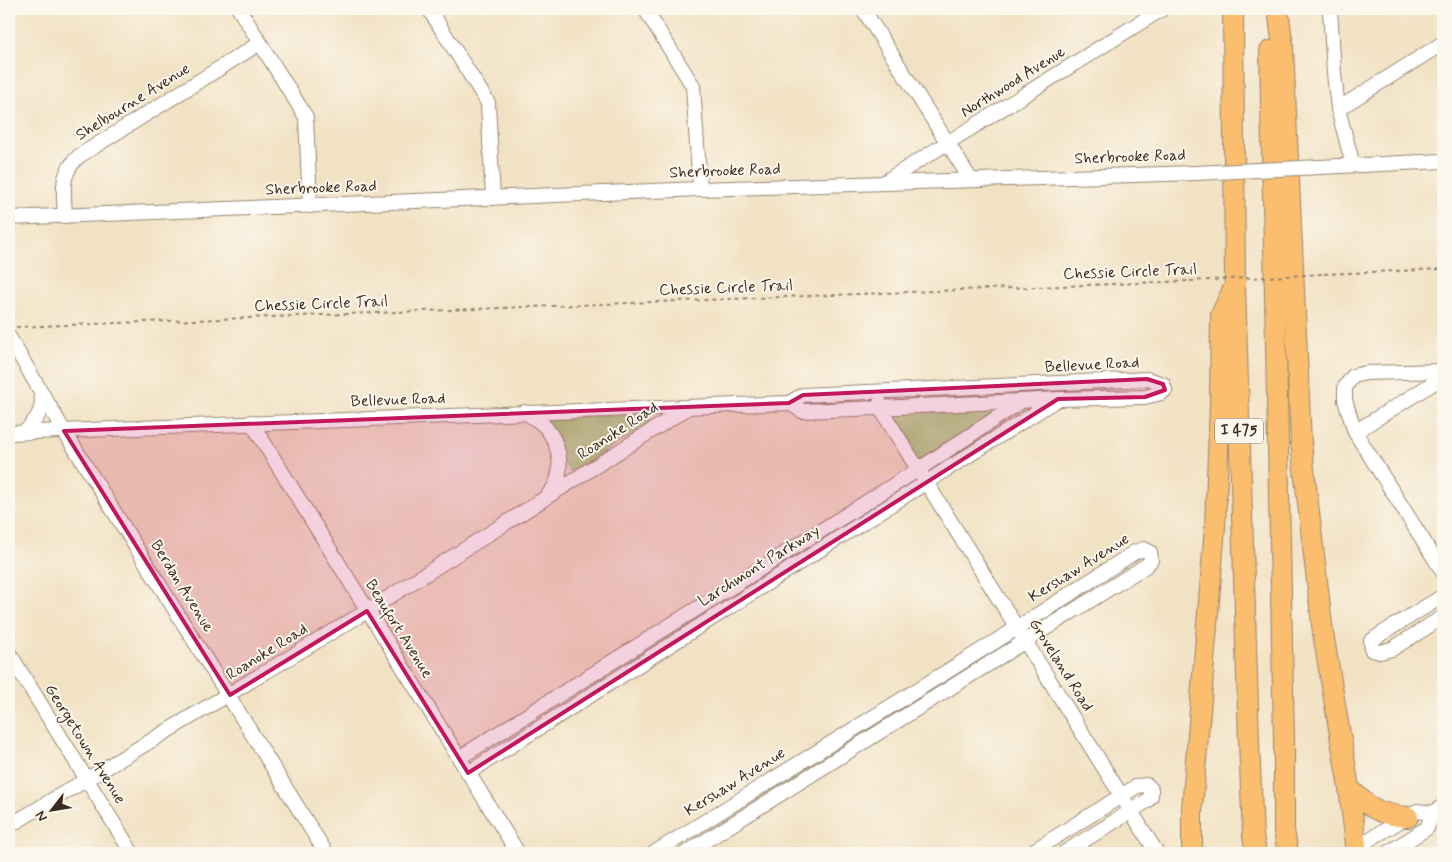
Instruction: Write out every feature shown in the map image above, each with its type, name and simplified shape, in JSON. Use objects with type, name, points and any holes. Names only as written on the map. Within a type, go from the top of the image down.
[{"type":"highway","name":"I 475","points":[[1233,9],[1235,284],[1249,732],[1253,836],[1256,853]]},
{"type":"highway","name":"I 475","points":[[1270,9],[1272,206],[1284,739],[1284,830],[1288,853]]},
{"type":"highway","points":[[1278,9],[1284,48],[1301,442],[1323,633],[1358,853]]},
{"type":"highway","points":[[1192,853],[1192,809],[1197,726],[1215,527],[1222,315],[1235,284]]},
{"type":"highway","points":[[1349,788],[1367,806],[1376,810],[1408,817]]},
{"type":"street","points":[[239,9],[306,117],[310,206]]},
{"type":"street","points":[[429,9],[488,104],[493,198]]},
{"type":"street","points":[[645,9],[693,86],[700,189]]},
{"type":"street","points":[[863,9],[971,180]]},
{"type":"street","name":"Northwood Avenue","points":[[881,184],[1162,9]]},
{"type":"street","points":[[1330,9],[1338,109],[1353,165]]},
{"type":"street","name":"Shelbourne Avenue","points":[[65,216],[63,182],[69,166],[79,156],[260,43]]},
{"type":"street","points":[[1338,109],[1443,43]]},
{"type":"street","name":"Sherbrooke Road","points":[[9,218],[700,189],[1195,173],[1443,161]]},
{"type":"street","name":"Berdan Avenue","points":[[9,337],[41,394],[230,695],[326,853]]},
{"type":"street","points":[[1443,371],[1366,373],[1353,376],[1345,387],[1345,400],[1355,432],[1443,572]]},
{"type":"street","points":[[1355,432],[1437,385],[1443,377]]},
{"type":"street","name":"Bellevue Road","points":[[9,433],[690,406],[789,404],[802,411],[1058,399],[1145,397],[1161,393],[1164,390],[1163,384],[1147,379],[803,395],[789,404]]},
{"type":"street","points":[[1058,384],[1058,399]]},
{"type":"street","points":[[1021,386],[1022,401]]},
{"type":"street","name":"Groveland Road","points":[[879,392],[880,408],[1157,853]]},
{"type":"street","points":[[24,432],[41,410],[43,403],[41,394]]},
{"type":"street","name":"Larchmont Parkway","points":[[459,758],[923,475],[1058,399]]},
{"type":"street","name":"Larchmont Parkway","points":[[468,773],[923,475],[1022,401]]},
{"type":"street","name":"Roanoke Road","points":[[9,826],[367,611],[690,406]]},
{"type":"street","name":"Roanoke Road","points":[[524,412],[547,429],[559,452],[558,477],[554,489],[540,502]]},
{"type":"street","name":"Beaufort Avenue","points":[[251,422],[518,853]]},
{"type":"street","name":"Kershaw Avenue","points":[[654,853],[1017,628],[1135,552],[1144,548],[1150,552],[1151,560],[1147,565],[686,853]]},
{"type":"street","points":[[1443,596],[1381,634],[1372,641],[1372,650],[1380,652],[1392,649],[1443,617]]},
{"type":"street","name":"Georgetown Avenue","points":[[9,654],[132,853]]},
{"type":"street","points":[[1030,853],[1137,786],[1146,785],[1151,789],[1151,796],[1148,801],[1064,853]]},
{"type":"street","points":[[1358,853],[1365,842],[1417,812],[1438,809]]},
{"type":"street","points":[[1388,853],[1427,828],[1438,809]]},
{"type":"path","name":"Chessie Circle Trail","points":[[9,327],[1190,281],[1443,269]]},
{"type":"highlighted area","points":[[1147,379],[1163,384],[1165,390],[1145,397],[1058,399],[468,773],[367,611],[230,695],[64,431],[251,422],[789,403],[803,395]]},
{"type":"green space","points":[[998,408],[997,412],[920,465],[884,411]]},
{"type":"green space","points":[[646,414],[650,420],[649,425],[571,472],[564,465],[544,416]]}]
